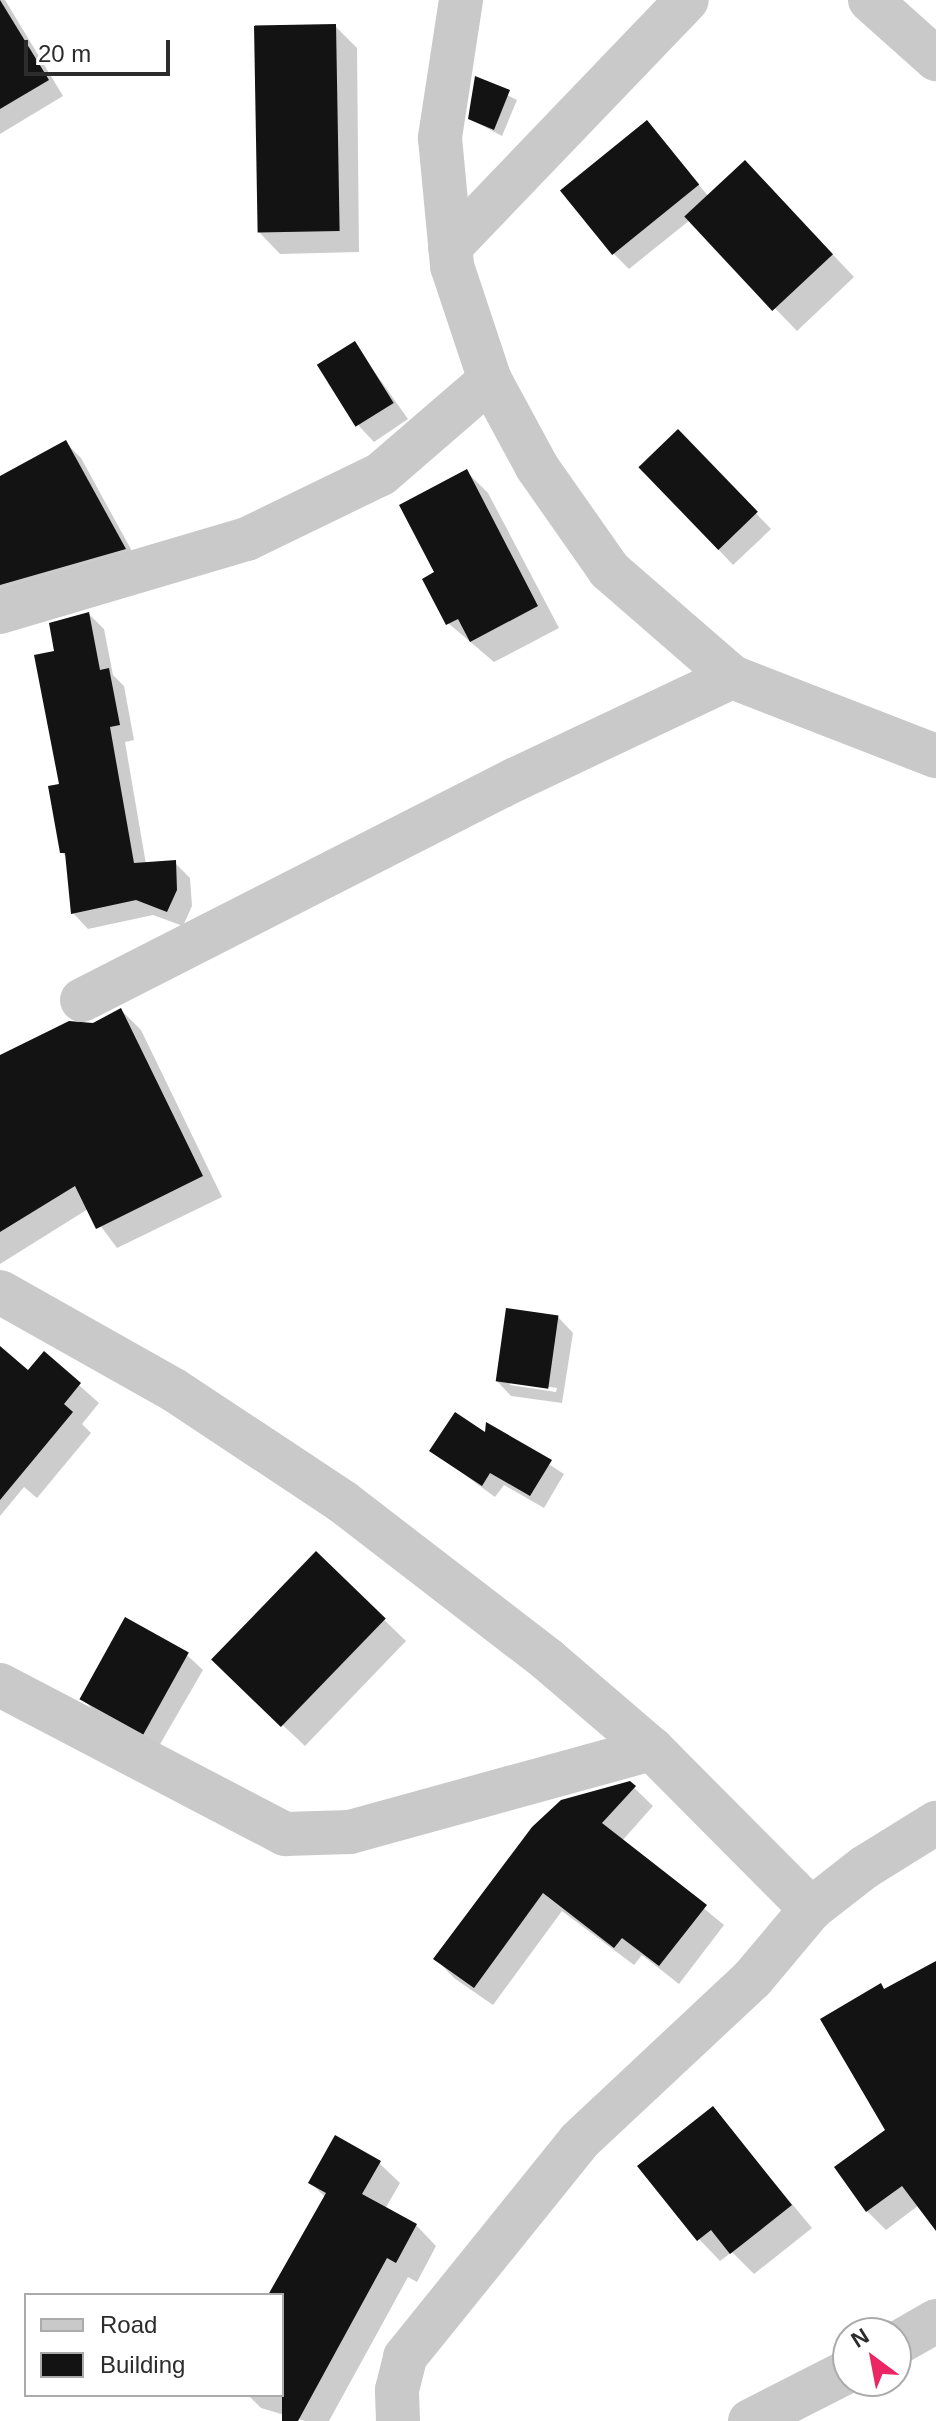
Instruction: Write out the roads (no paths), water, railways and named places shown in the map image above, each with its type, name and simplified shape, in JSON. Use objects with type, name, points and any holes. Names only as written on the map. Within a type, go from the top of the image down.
[{"type":"street","points":[[461,0],[440,138],[450,247],[490,380],[537,467],[609,570],[732,677],[936,756]]},
{"type":"street","points":[[450,247],[687,0]]},
{"type":"street","points":[[870,0],[936,59]]},
{"type":"street","points":[[0,612],[247,539],[381,474],[490,380]]},
{"type":"street","points":[[82,1000],[516,779],[732,677]]},
{"type":"street","points":[[0,1292],[174,1390],[343,1502],[548,1660],[652,1749],[811,1909]]},
{"type":"street","points":[[0,1685],[285,1834],[350,1832],[652,1749]]},
{"type":"street","points":[[398,2421],[397,2390],[405,2357],[579,2141],[753,1978],[811,1909],[865,1867],[936,1823]]},
{"type":"street","points":[[912,2335],[936,2321]]},
{"type":"street","points":[[750,2421],[832,2379]]}]
